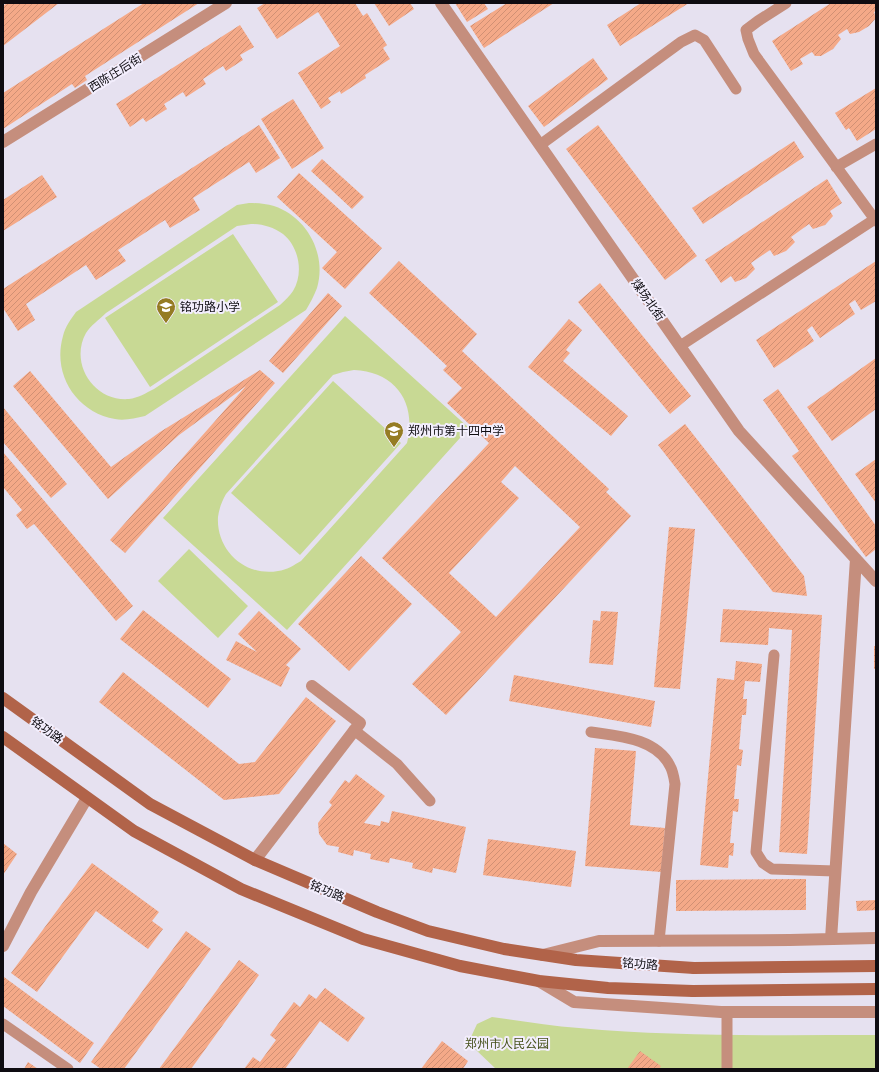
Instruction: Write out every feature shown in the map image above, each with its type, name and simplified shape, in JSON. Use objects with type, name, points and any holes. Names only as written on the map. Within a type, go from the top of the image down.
[{"type":"main road","name":"铭功路","points":[[3,698],[150,804],[255,860],[377,912],[428,931],[504,949],[542,956],[610,962],[694,968],[876,966]]},
{"type":"main road","name":"铭功路","points":[[3,737],[134,831],[241,888],[363,939],[460,966],[539,981],[608,988],[693,991],[876,989]]},
{"type":"street","name":"西陈庄后街","points":[[3,142],[226,3]]},
{"type":"street","name":"煤场北街","points":[[441,3],[739,431],[876,581]]},
{"type":"street","points":[[831,939],[856,559]]},
{"type":"street","points":[[255,860],[360,722],[312,686]]},
{"type":"street","points":[[3,946],[31,892],[88,798]]},
{"type":"street","points":[[542,956],[599,941],[876,938]]},
{"type":"street","points":[[539,981],[574,1002],[727,1012],[876,1012]]},
{"type":"lane","points":[[680,346],[875,220],[754,54],[746,30],[786,3]]},
{"type":"lane","points":[[540,145],[681,42],[695,35],[704,40],[736,88]]},
{"type":"lane","points":[[836,167],[876,144]]},
{"type":"lane","points":[[774,655],[756,852],[763,863],[772,869],[835,871]]},
{"type":"lane","points":[[354,730],[398,764],[430,801]]},
{"type":"lane","points":[[590,732],[632,738],[647,744],[664,757],[671,768],[675,784],[659,941]]},
{"type":"lane","points":[[727,1012],[727,1069]]},
{"type":"lane","points":[[3,1024],[68,1069]]},
{"type":"green space","points":[[249,203],[262,204],[274,206],[286,211],[305,228],[312,238],[319,262],[319,275],[317,288],[306,310],[145,416],[119,420],[101,415],[89,408],[79,400],[70,389],[64,377],[61,364],[60,350],[64,333],[68,323],[76,312],[237,205]],"holes":[[[251,224],[263,225],[283,234],[293,246],[299,268],[296,284],[293,291],[287,298],[280,305],[154,389],[136,398],[116,398],[105,394],[96,387],[88,378],[83,368],[81,356],[82,345],[86,333],[90,327],[106,313],[237,226]]]},
{"type":"green space","points":[[233,234],[278,302],[150,387],[105,318]]},
{"type":"green space","points":[[345,316],[469,428],[287,630],[163,518]],"holes":[[[354,370],[369,372],[392,383],[400,392],[406,403],[409,415],[407,443],[301,561],[278,571],[266,572],[254,570],[235,559],[227,550],[219,529],[218,514],[226,494],[333,375]]]},
{"type":"green space","points":[[333,381],[401,443],[300,555],[231,493]]},
{"type":"green space","points":[[189,549],[248,606],[218,638],[158,581]]},
{"type":"green space","name":"郑州市人民公园","points":[[492,1017],[546,1025],[653,1033],[727,1035],[876,1035],[876,1069],[496,1069],[475,1049],[471,1037],[477,1024]]},
{"type":"building","points":[[7,3],[59,3],[3,46],[3,6]]},
{"type":"building","points":[[144,3],[199,3],[85,76],[87,80],[75,88],[72,84],[3,129],[3,93]]},
{"type":"building","points":[[265,3],[355,3],[363,16],[367,13],[387,45],[383,48],[390,59],[365,75],[366,78],[341,94],[340,91],[328,98],[331,102],[321,109],[298,73],[340,46],[318,12],[277,39],[257,8]]},
{"type":"building","points":[[374,3],[410,3],[414,9],[389,26]]},
{"type":"building","points":[[455,3],[484,3],[488,9],[467,22]]},
{"type":"building","points":[[507,3],[554,3],[484,48],[470,26]]},
{"type":"building","points":[[641,3],[689,3],[620,46],[607,25]]},
{"type":"building","points":[[831,3],[876,3],[876,11],[874,12],[876,18],[869,26],[859,32],[850,34],[847,29],[838,35],[841,39],[833,49],[821,56],[815,56],[812,52],[800,59],[803,64],[791,71],[772,41]]},
{"type":"building","points":[[240,25],[254,47],[240,55],[243,60],[226,71],[223,66],[203,79],[206,84],[186,97],[183,92],[164,104],[167,109],[146,122],[143,118],[130,127],[116,104]]},
{"type":"building","points":[[593,58],[608,79],[544,127],[528,106]]},
{"type":"building","points":[[876,88],[876,129],[857,141],[849,128],[846,130],[835,113]]},
{"type":"building","points":[[293,99],[324,148],[292,169],[261,119]]},
{"type":"building","points":[[259,125],[280,158],[256,173],[249,162],[193,198],[200,210],[170,228],[165,220],[118,250],[126,261],[96,280],[86,265],[26,304],[35,320],[18,331],[3,308],[3,289]]},
{"type":"building","points":[[598,125],[697,256],[665,280],[566,149]]},
{"type":"building","points":[[794,141],[804,157],[703,224],[692,208]]},
{"type":"building","points":[[322,159],[364,197],[352,209],[311,171]]},
{"type":"building","points":[[299,173],[382,248],[345,289],[322,268],[337,252],[277,197]]},
{"type":"building","points":[[42,175],[57,197],[3,231],[3,200]]},
{"type":"building","points":[[827,179],[842,203],[830,211],[833,216],[825,225],[813,229],[809,224],[791,237],[795,242],[786,251],[774,256],[770,250],[751,263],[755,269],[746,278],[735,282],[731,276],[721,283],[705,260]]},
{"type":"building","points":[[399,261],[477,334],[462,351],[609,489],[606,492],[631,516],[446,715],[412,684],[461,632],[382,558],[489,443],[447,403],[462,388],[443,370],[447,366],[369,293]],"holes":[[[515,466],[580,527],[496,617],[449,573],[519,498],[501,482]]]},
{"type":"building","points":[[876,261],[876,301],[861,310],[855,300],[849,304],[855,314],[820,338],[812,326],[807,330],[814,341],[774,368],[756,340]]},
{"type":"building","points":[[600,283],[691,396],[670,414],[578,302]]},
{"type":"building","points":[[328,293],[342,306],[283,373],[269,361]]},
{"type":"building","points":[[569,319],[582,330],[566,350],[570,353],[563,361],[628,416],[611,436],[528,367]]},
{"type":"building","points":[[876,358],[876,409],[832,441],[807,407]]},
{"type":"building","points":[[260,370],[275,383],[125,553],[110,540],[246,386],[179,435],[108,499],[13,386],[30,371],[111,467],[160,432]]},
{"type":"building","points":[[778,389],[876,526],[876,549],[866,557],[792,456],[799,451],[763,400]]},
{"type":"building","points":[[3,407],[67,484],[51,498],[3,442]]},
{"type":"building","points":[[685,424],[804,576],[807,596],[773,592],[658,445]]},
{"type":"building","points":[[3,452],[133,606],[116,621],[34,524],[27,529],[16,515],[22,510],[3,487]]},
{"type":"building","points":[[876,459],[876,503],[855,474]]},
{"type":"building","points":[[669,527],[695,529],[680,689],[654,687]]},
{"type":"building","points":[[361,556],[412,604],[349,671],[298,624]]},
{"type":"building","points":[[723,609],[822,615],[807,854],[779,852],[792,630],[769,628],[768,645],[720,642]]},
{"type":"building","points":[[143,610],[231,679],[208,708],[120,639]]},
{"type":"building","points":[[259,611],[301,649],[286,665],[290,668],[281,687],[226,660],[236,641],[257,652],[238,634]]},
{"type":"building","points":[[601,611],[618,612],[613,665],[589,663],[593,620],[600,621]]},
{"type":"building","points":[[874,646],[876,646],[876,669],[874,669]]},
{"type":"building","points":[[736,661],[762,664],[760,682],[745,681],[743,699],[747,699],[746,715],[742,715],[739,749],[743,750],[741,766],[737,765],[734,799],[739,799],[738,812],[733,811],[730,843],[734,843],[733,856],[729,855],[728,868],[700,865],[717,678],[734,680]]},
{"type":"building","points":[[123,672],[239,764],[255,762],[306,697],[336,721],[279,794],[224,800],[99,702]]},
{"type":"building","points":[[514,675],[655,701],[651,727],[509,701]]},
{"type":"building","points":[[595,748],[636,751],[630,825],[665,828],[661,872],[585,866]]},
{"type":"building","points":[[356,774],[385,796],[364,823],[380,826],[381,821],[389,823],[392,811],[466,827],[456,873],[433,868],[432,873],[412,868],[413,863],[390,858],[389,863],[370,859],[371,854],[354,850],[353,856],[338,852],[339,847],[327,845],[319,834],[318,823],[332,805],[329,802],[345,780],[349,783]]},
{"type":"building","points":[[488,839],[576,851],[571,887],[483,875]]},
{"type":"building","points":[[3,843],[17,854],[3,875]]},
{"type":"building","points":[[92,863],[159,912],[152,921],[163,929],[148,949],[96,911],[37,992],[11,973]]},
{"type":"building","points":[[806,879],[806,910],[676,911],[676,880]]},
{"type":"building","points":[[876,900],[876,910],[857,911],[856,901]]},
{"type":"building","points":[[186,931],[211,949],[124,1069],[101,1069],[91,1062]]},
{"type":"building","points":[[239,960],[259,975],[191,1069],[159,1069]]},
{"type":"building","points":[[4,977],[94,1043],[80,1063],[3,1006]]},
{"type":"building","points":[[325,988],[365,1018],[348,1042],[320,1021],[285,1069],[244,1069],[253,1057],[260,1062],[276,1040],[270,1035],[294,1002],[300,1007],[309,994],[316,999]]},
{"type":"building","points":[[442,1041],[468,1061],[463,1069],[421,1069]]},
{"type":"building","points":[[640,1051],[661,1066],[659,1069],[627,1069]]},
{"type":"building","points":[[28,1062],[38,1069],[24,1069]]},
{"type":"place","name":"铭功路小学","points":[[166,324]]},
{"type":"place","name":"郑州市第十四中学","points":[[394,448]]}]
